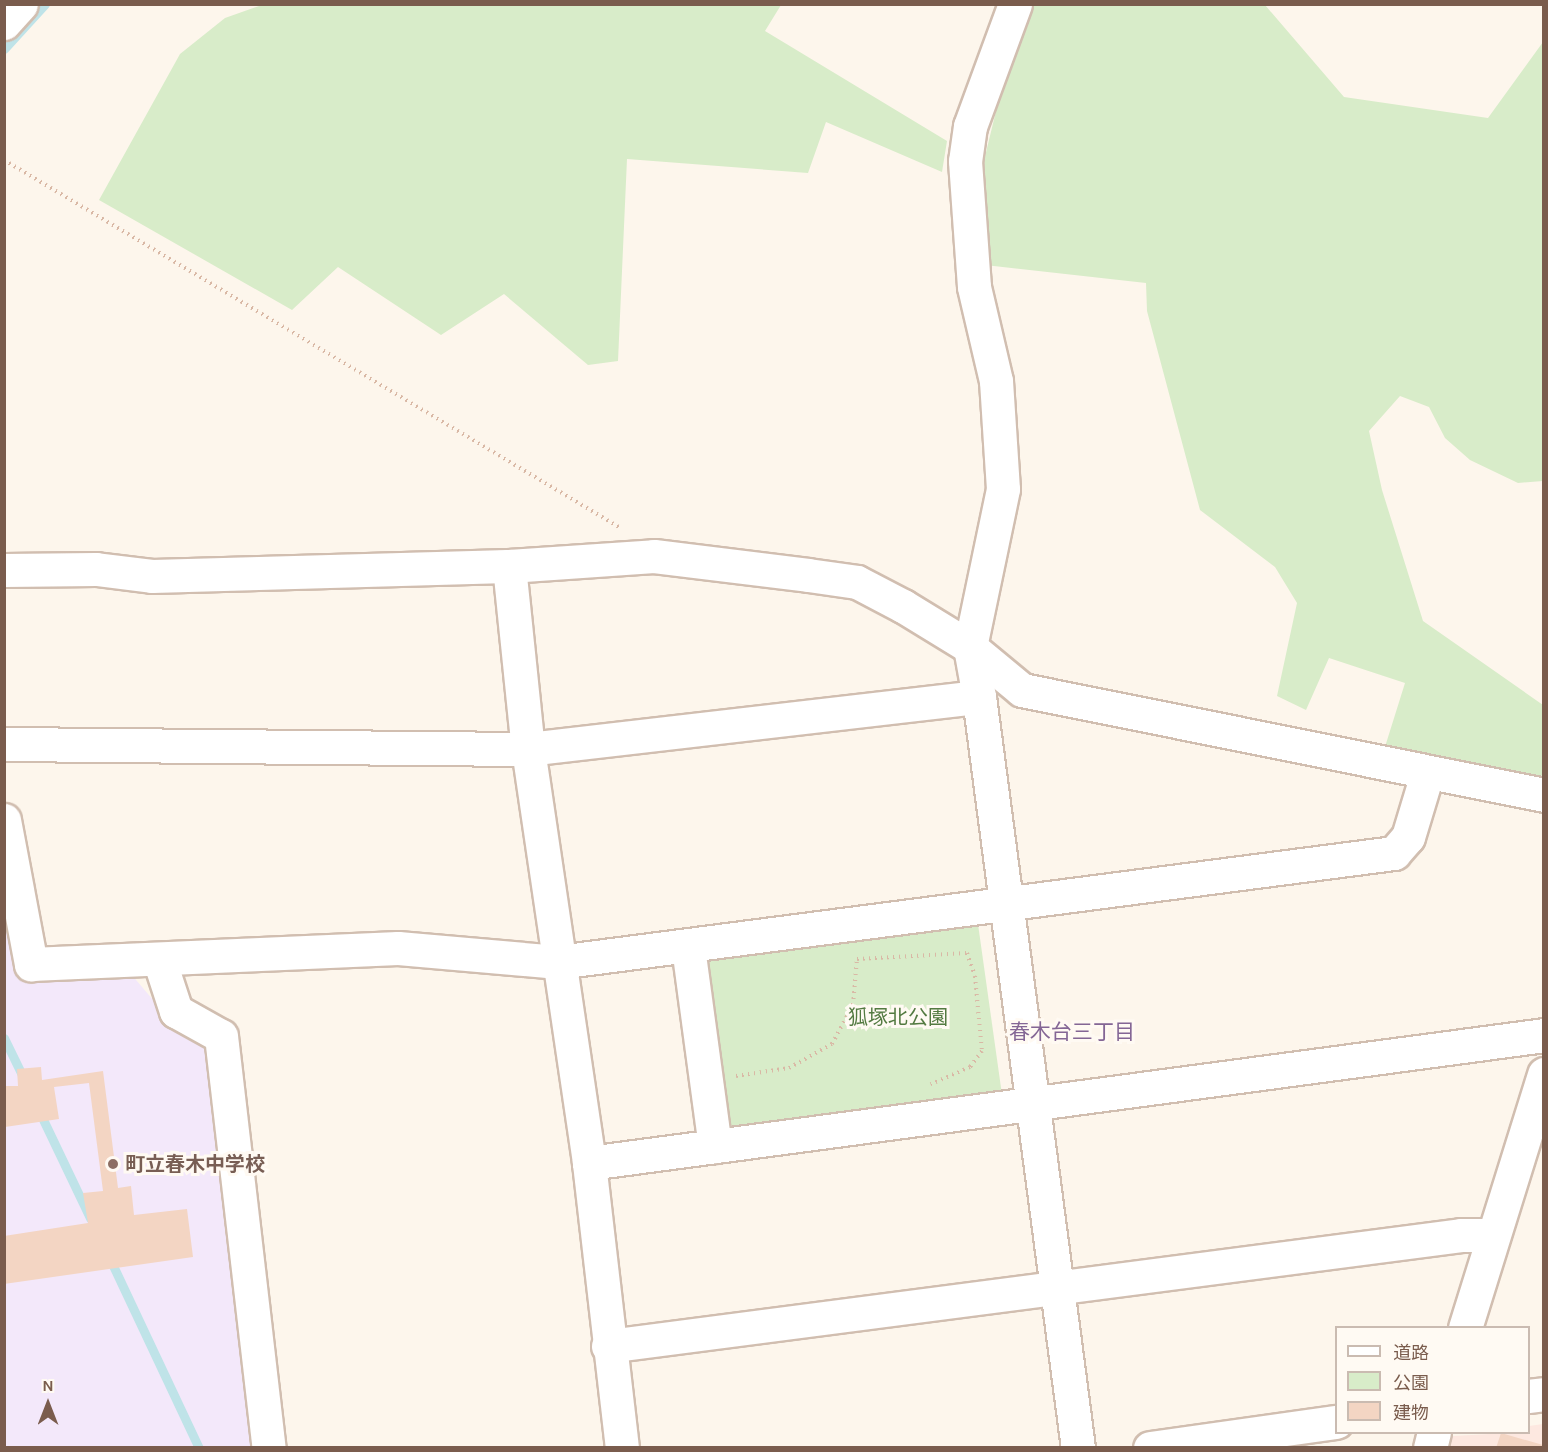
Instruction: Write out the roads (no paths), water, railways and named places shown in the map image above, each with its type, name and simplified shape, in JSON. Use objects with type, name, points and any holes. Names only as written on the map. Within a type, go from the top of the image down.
[{"type":"street","points":[[4,22],[21,4]]},
{"type":"street","points":[[1015,4],[974,116],[965,162],[974,287],[996,381],[1003,489],[970,647],[979,697],[1034,1104],[1078,1448]]},
{"type":"street","points":[[4,570],[96,569],[152,576],[509,566],[654,556],[857,582],[970,647],[1022,690],[1427,774],[1544,795]]},
{"type":"street","points":[[509,566],[528,749],[589,1163],[608,1346],[622,1448]]},
{"type":"street","points":[[4,744],[528,749],[979,697]]},
{"type":"street","points":[[4,820],[6,855],[32,964],[398,948],[558,962],[688,947],[1394,853],[1408,837],[1427,774]]},
{"type":"street","points":[[688,947],[715,1146]]},
{"type":"street","points":[[159,959],[176,1011],[221,1036],[269,1448]]},
{"type":"street","points":[[589,1163],[1544,1035]]},
{"type":"street","points":[[1466,1326],[1492,1235],[1544,1074]]},
{"type":"street","points":[[608,1346],[1461,1234],[1492,1235]]},
{"type":"street","points":[[1150,1448],[1335,1422]]},
{"type":"waterway","points":[[4,49],[45,4]]},
{"type":"waterway","points":[[4,1038],[24,1079]]},
{"type":"waterway","points":[[39,1111],[90,1218]]},
{"type":"waterway","points":[[109,1257],[199,1448]]},
{"type":"place","name":"町立春木中学校","points":[[113,1164]]},
{"type":"district","name":"春木台三丁目","points":[[1072,1032]]},
{"type":"park label","name":"狐塚北公園","points":[[898,1017]]}]
